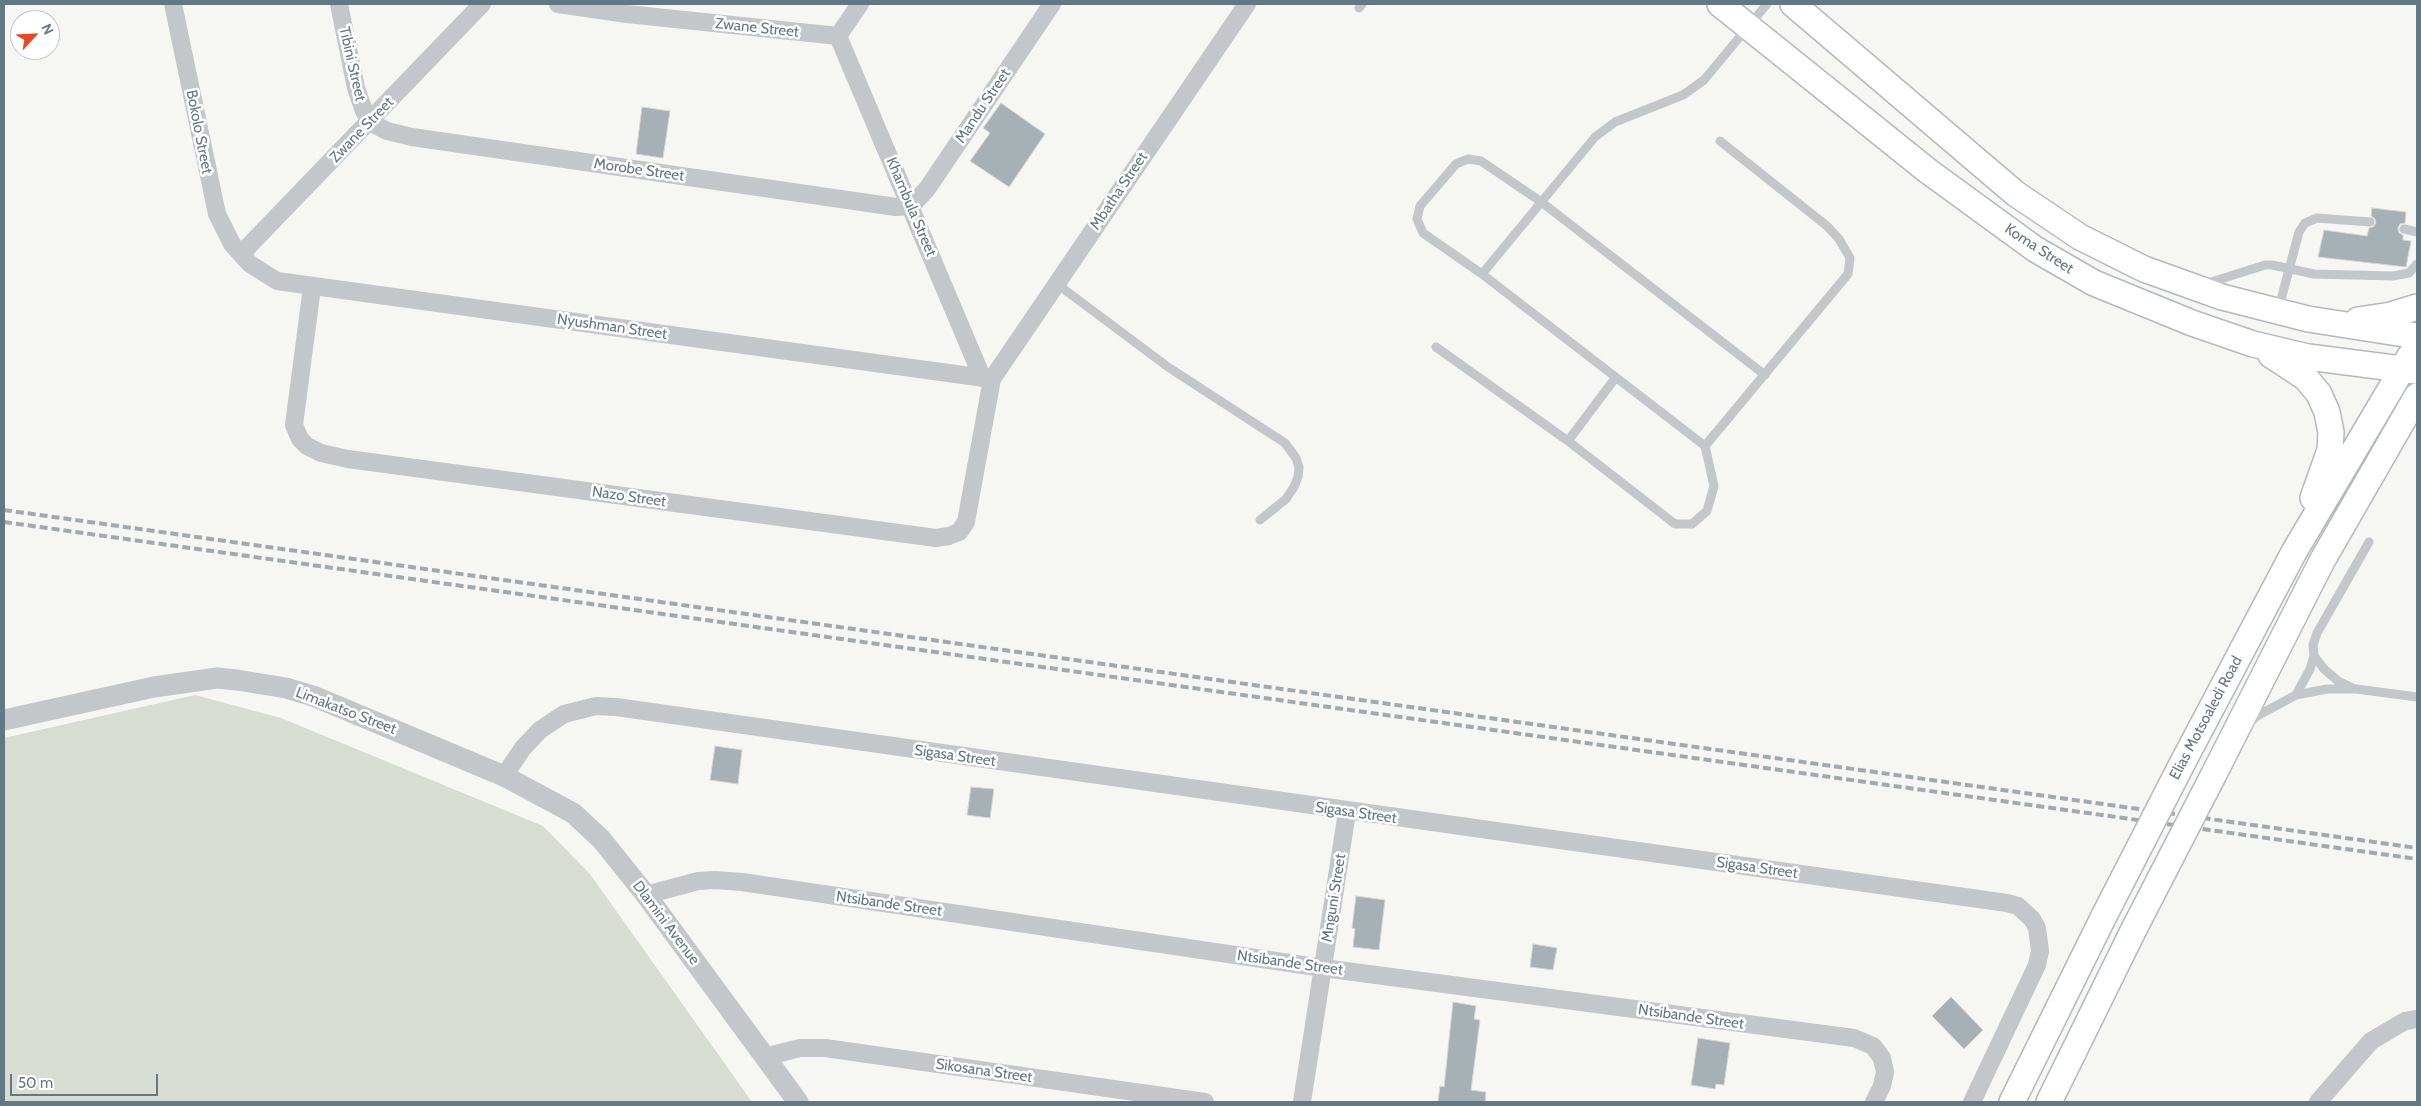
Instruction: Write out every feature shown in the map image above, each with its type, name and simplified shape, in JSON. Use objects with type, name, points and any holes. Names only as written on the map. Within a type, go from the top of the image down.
[{"type":"main road","name":"Koma Street","points":[[1720,4],[1879,133],[2035,250],[2094,283],[2128,298],[2253,344],[2308,357],[2410,370]]},
{"type":"main road","name":"Koma Street","points":[[1794,4],[2016,194],[2054,222],[2107,252],[2192,288],[2308,320],[2417,336]]},
{"type":"main road","points":[[2336,324],[2390,315],[2417,307]]},
{"type":"main road","name":"Elias Motsoaledi Road","points":[[2012,1102],[2104,916],[2294,552],[2410,370],[2417,342]]},
{"type":"main road","points":[[2253,344],[2306,378],[2320,394],[2327,412],[2331,432],[2330,450],[2294,552]]},
{"type":"main road","points":[[2049,1102],[2322,562],[2417,396]]},
{"type":"street","name":"Bokolo Street","points":[[174,4],[217,214],[232,244],[241,254]]},
{"type":"street","name":"Tibini Street","points":[[339,4],[356,88],[370,122]]},
{"type":"street","name":"Zwane Street","points":[[241,254],[482,4]]},
{"type":"street","name":"Zwane Street","points":[[558,4],[627,14],[838,36]]},
{"type":"street","points":[[838,36],[860,4]]},
{"type":"street","name":"Mandu Street","points":[[911,206],[927,189],[1052,4]]},
{"type":"street","name":"Mbatha Street","points":[[987,378],[1057,284],[1247,4]]},
{"type":"street","name":"Khambula Street","points":[[838,36],[987,378]]},
{"type":"street","name":"Morobe Street","points":[[370,122],[387,131],[412,137],[884,206],[911,206]]},
{"type":"street","name":"Nyushman Street","points":[[241,254],[261,273],[277,281],[312,287],[987,378]]},
{"type":"street","name":"Nazo Street","points":[[312,287],[294,425],[300,439],[307,446],[321,453],[348,460],[944,538],[959,532],[966,522],[987,378]]},
{"type":"street","name":"Limakatso Street","points":[[4,720],[154,687],[217,678],[237,680],[286,688],[313,696],[504,776]]},
{"type":"street","name":"Sigasa Street","points":[[504,776],[523,748],[540,730],[564,714],[596,706],[1837,879],[2018,906],[2032,919],[2037,928],[2040,952],[2038,965],[1972,1102]]},
{"type":"street","name":"Dlamini Avenue","points":[[504,776],[573,813],[601,839],[646,895],[798,1102]]},
{"type":"street","name":"Mnguni Street","points":[[1302,1102],[1347,812]]},
{"type":"street","name":"Ntsibande Street","points":[[646,895],[698,881],[742,882],[1323,968],[1854,1038],[1873,1046],[1882,1058],[1885,1072],[1882,1086],[1874,1102]]},
{"type":"street","points":[[2318,1102],[2371,1041],[2405,1021],[2417,1019]]},
{"type":"street","name":"Sikosana Street","points":[[764,1057],[800,1048],[825,1048],[1205,1102]]},
{"type":"lane","points":[[1482,274],[1540,201],[1596,137],[1615,122],[1683,95],[1704,80],[1767,4]]},
{"type":"lane","points":[[1706,446],[1848,274],[1850,258],[1840,239],[1826,226],[1720,141]]},
{"type":"lane","points":[[1436,347],[1568,441],[1675,524],[1692,524],[1707,511],[1714,486],[1706,446],[1482,274],[1423,233],[1417,219],[1420,206],[1456,164],[1468,159],[1481,161],[1540,201],[1765,375]]},
{"type":"lane","points":[[2278,311],[2299,232],[2304,223],[2318,218],[2370,222]]},
{"type":"lane","points":[[2404,229],[2417,232]]},
{"type":"lane","points":[[2192,288],[2265,265],[2290,268],[2314,274],[2402,276],[2409,273],[2417,264]]},
{"type":"lane","points":[[1057,284],[1168,368],[1285,443],[1296,458],[1299,467],[1298,477],[1294,488],[1286,499],[1260,520]]},
{"type":"lane","points":[[1568,441],[1616,378]]},
{"type":"lane","points":[[2296,695],[2305,680],[2314,656],[2313,645],[2317,633],[2369,542]]},
{"type":"lane","points":[[2314,656],[2324,669],[2338,681],[2356,689]]},
{"type":"lane","points":[[2231,741],[2257,716],[2296,695],[2327,689],[2356,689],[2417,697]]},
{"type":"shaded area","points":[[195,695],[281,718],[543,826],[590,874],[752,1102],[4,1102],[4,738]]},
{"type":"building","points":[[1001,103],[1045,134],[1009,187],[970,161],[990,133],[983,128]]},
{"type":"building","points":[[642,107],[670,111],[663,158],[636,154]]},
{"type":"building","points":[[2372,208],[2406,212],[2405,223],[2400,224],[2398,228],[2399,233],[2403,235],[2403,240],[2411,241],[2406,267],[2318,257],[2324,230],[2367,236],[2369,228],[2373,227],[2376,223],[2375,219],[2371,216]]},
{"type":"building","points":[[715,746],[742,750],[738,784],[710,780]]},
{"type":"building","points":[[971,787],[994,789],[990,818],[967,815]]},
{"type":"building","points":[[1356,896],[1385,900],[1379,950],[1353,947],[1355,929],[1352,928]]},
{"type":"building","points":[[1533,944],[1557,948],[1553,970],[1530,967]]},
{"type":"building","points":[[1951,997],[1983,1030],[1964,1049],[1932,1016]]},
{"type":"building","points":[[1453,1002],[1476,1006],[1474,1019],[1480,1020],[1471,1090],[1486,1092],[1485,1102],[1438,1102],[1440,1086],[1444,1087]]},
{"type":"building","points":[[1698,1038],[1730,1043],[1724,1085],[1716,1084],[1715,1089],[1691,1085]]},
{"type":"railway","points":[[4,510],[2417,848]]},
{"type":"railway","points":[[4,522],[2417,859]]}]
